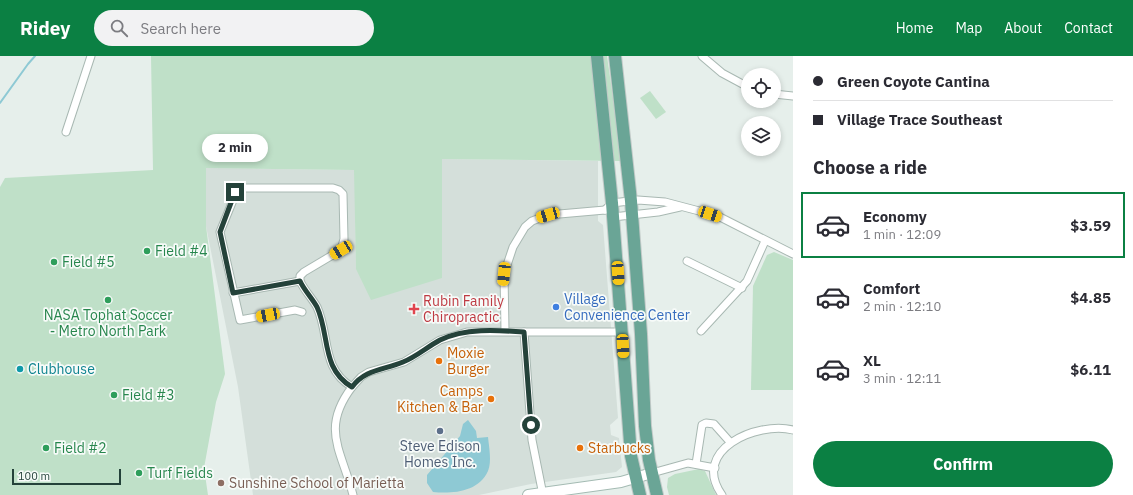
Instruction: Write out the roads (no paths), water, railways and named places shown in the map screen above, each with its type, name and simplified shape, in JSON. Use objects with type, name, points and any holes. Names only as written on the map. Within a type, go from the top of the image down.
[{"type":"main road","points":[[597,56],[622,332],[628,428],[635,478],[640,495]]},
{"type":"main road","points":[[614,56],[631,201],[644,412],[652,473],[657,495]]},
{"type":"street","points":[[66,132],[91,56]]},
{"type":"street","points":[[702,56],[722,74],[741,84]]},
{"type":"street","points":[[781,95],[793,96]]},
{"type":"street","points":[[302,312],[296,310],[240,320],[220,232],[235,192],[238,188],[332,188],[339,190],[343,194],[344,239],[341,250],[304,272],[300,276],[300,281],[317,307],[332,364],[339,376],[352,387]]},
{"type":"street","points":[[610,210],[631,201],[655,200],[718,216],[793,254]]},
{"type":"street","points":[[505,331],[504,274],[513,247],[525,227],[532,221],[548,215],[610,210],[632,215],[658,212],[680,207]]},
{"type":"street","points":[[701,331],[747,281],[765,241]]},
{"type":"street","points":[[687,261],[742,288]]},
{"type":"street","points":[[233,293],[300,281]]},
{"type":"street","points":[[353,495],[337,446],[335,429],[339,409],[352,387],[361,377],[369,372],[404,362],[447,338],[468,332],[622,332]]},
{"type":"street","points":[[524,332],[532,440],[542,494]]},
{"type":"street","points":[[696,464],[702,425],[706,423],[714,424],[730,442]]},
{"type":"street","points":[[722,495],[715,482],[715,468],[722,450],[730,442],[737,437],[753,432],[777,428],[793,430]]},
{"type":"street","points":[[528,495],[560,492],[588,486],[621,482],[680,465],[696,464],[715,468]]},
{"type":"street","points":[[575,495],[588,486]]},
{"type":"water","points":[[468,420],[476,431],[477,438],[488,437],[490,459],[488,471],[484,478],[472,487],[456,492],[433,492],[427,483],[427,475],[460,436],[463,424]]},
{"type":"waterway","points":[[0,103],[35,56]]},
{"type":"place","name":"Field #4","points":[[147,251]]},
{"type":"place","name":"Field #5","points":[[54,262]]},
{"type":"place","name":"NASA Tophat Soccer - Metro North Park","points":[[108,300]]},
{"type":"place","name":"Village Convenience Center","points":[[556,307]]},
{"type":"place","name":"Rubin Family Chiropractic","points":[[414,309]]},
{"type":"place","name":"Moxie Burger","points":[[439,361]]},
{"type":"place","name":"Clubhouse","points":[[20,369]]},
{"type":"place","name":"Field #3","points":[[114,395]]},
{"type":"place","name":"Camps Kitchen & Bar","points":[[491,399]]},
{"type":"place","name":"Steve Edison Homes Inc.","points":[[440,431]]},
{"type":"place","name":"Field #2","points":[[46,448]]},
{"type":"place","name":"Starbucks","points":[[580,448]]},
{"type":"place","name":"Turf Fields","points":[[139,473]]},
{"type":"place","name":"Sunshine School of Marietta","points":[[221,483]]}]
